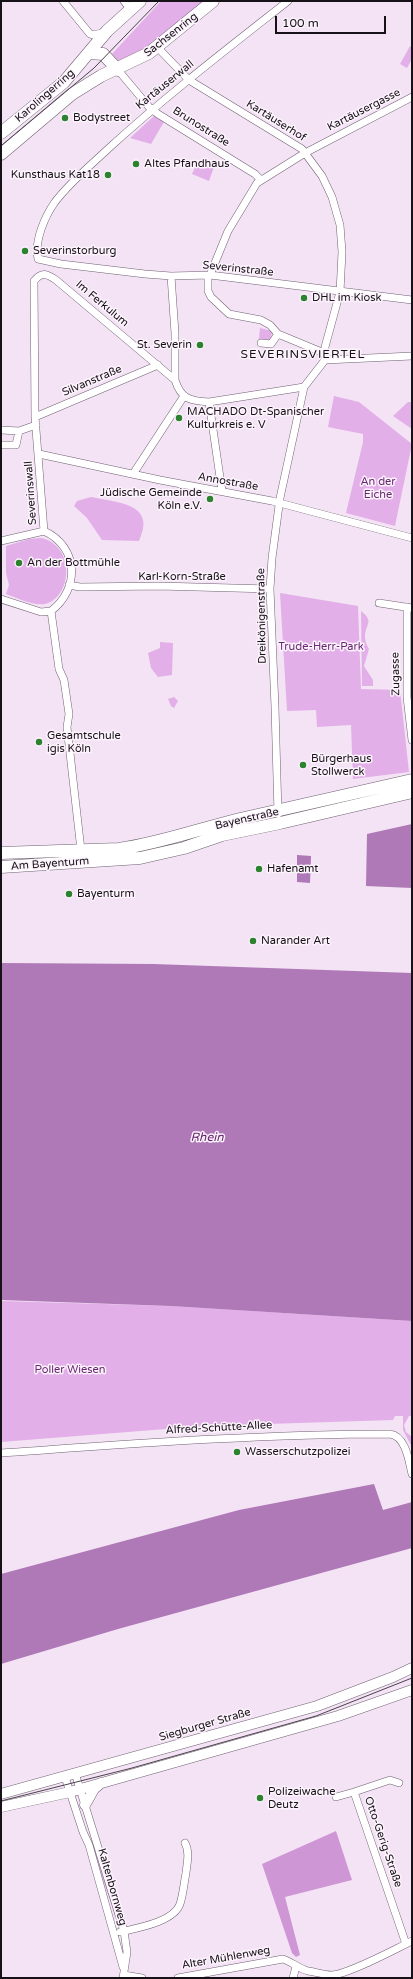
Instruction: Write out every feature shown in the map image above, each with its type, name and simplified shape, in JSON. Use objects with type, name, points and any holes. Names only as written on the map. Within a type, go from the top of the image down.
[{"type":"main road","points":[[105,35],[127,5],[140,1]]},
{"type":"main road","name":"Sachsenring","points":[[104,75],[139,60],[213,1]]},
{"type":"main road","name":"Karolingerring","points":[[1,133],[64,82],[105,35]]},
{"type":"main road","points":[[90,53],[103,54],[118,70]]},
{"type":"main road","name":"Karolingerring","points":[[1,154],[72,94],[104,75]]},
{"type":"main road","name":"Bayenstraße","points":[[99,860],[140,858],[165,853],[279,818],[412,780]]},
{"type":"main road","name":"Bayenstraße","points":[[81,850],[137,846],[186,836],[240,820],[279,818],[412,792]]},
{"type":"main road","name":"Am Bayenturm","points":[[1,852],[81,850]]},
{"type":"main road","points":[[51,851],[47,858],[52,864]]},
{"type":"main road","name":"Am Bayenturm","points":[[1,867],[99,860]]},
{"type":"main road","name":"Siegburger Straße","points":[[1,1794],[317,1706],[386,1680],[412,1668]]},
{"type":"main road","points":[[1,1808],[70,1792],[338,1716],[412,1690]]},
{"type":"main road","points":[[85,1805],[94,1789],[101,1783]]},
{"type":"street","points":[[63,1],[90,34],[105,35]]},
{"type":"street","name":"Kartäuserwall","points":[[38,259],[38,245],[41,229],[55,202],[70,184],[152,109],[288,1]]},
{"type":"street","name":"Kartäuserhof","points":[[157,47],[188,80],[302,149],[322,176],[332,197],[340,225],[342,260],[340,292],[324,357]]},
{"type":"street","name":"Brunostraße","points":[[118,70],[152,109],[255,174],[261,180]]},
{"type":"street","name":"Kartäusergasse","points":[[209,275],[228,231],[252,189],[261,180],[305,153],[412,97]]},
{"type":"street","name":"Severinstraße","points":[[38,259],[61,264],[171,276],[209,275],[412,300]]},
{"type":"street","name":"Im Ferkulum","points":[[34,280],[43,274],[56,280],[175,380],[178,390],[184,396]]},
{"type":"street","points":[[209,275],[208,291],[220,308],[229,314],[261,320],[275,329],[278,334],[324,357],[354,358],[412,356]]},
{"type":"street","points":[[171,276],[175,333],[175,380]]},
{"type":"street","name":"Severinswall","points":[[34,280],[36,421],[44,531],[56,537],[66,549],[71,565],[69,586],[63,601],[50,611]]},
{"type":"street","points":[[261,343],[271,344],[278,334]]},
{"type":"street","points":[[132,474],[184,396],[195,401],[209,402],[304,387],[324,357]]},
{"type":"street","name":"Silvanstraße","points":[[18,431],[36,421],[158,365]]},
{"type":"street","name":"Dreikönigenstraße","points":[[279,818],[276,707],[270,589],[272,558],[279,503],[304,387]]},
{"type":"street","points":[[209,402],[222,491]]},
{"type":"street","points":[[1,430],[18,431],[16,445],[1,445]]},
{"type":"street","name":"Annostraße","points":[[39,454],[279,503],[412,538]]},
{"type":"street","points":[[1,541],[44,531]]},
{"type":"street","name":"Karl-Korn-Straße","points":[[69,586],[159,586],[270,589]]},
{"type":"street","points":[[1,599],[41,612],[50,611],[59,669],[64,680],[69,714],[67,728],[81,850]]},
{"type":"street","points":[[379,603],[410,608]]},
{"type":"street","name":"Zugasse","points":[[410,608],[407,697],[412,740]]},
{"type":"street","name":"Alfred-Schütte-Allee","points":[[1,1453],[302,1434],[390,1434],[397,1436],[401,1441],[412,1473]]},
{"type":"street","name":"Kaltenbornweg","points":[[75,1773],[85,1805],[124,1975]]},
{"type":"street","name":"Kaltenbornweg","points":[[65,1777],[83,1832],[93,1844],[124,1932],[127,1952],[124,1975]]},
{"type":"street","name":"Otto-Gerig-Straße","points":[[336,1797],[390,1780],[399,1783]]},
{"type":"street","name":"Otto-Gerig-Straße","points":[[354,1792],[409,1943]]},
{"type":"street","name":"Kaltenbornweg","points":[[114,1934],[165,1919],[175,1913],[180,1905],[188,1861],[188,1848],[185,1843]]},
{"type":"street","name":"Alter Mühlenweg","points":[[178,1978],[283,1959],[290,1961],[296,1967],[333,1975],[353,1968],[409,1943]]},
{"type":"street","points":[[293,1978],[296,1967]]},
{"type":"street","points":[[124,1975],[142,1978]]},
{"type":"green space","points":[[161,1],[208,1],[149,49],[122,65],[112,54]]},
{"type":"green space","points":[[410,46],[412,47],[412,59],[407,68],[400,64]]},
{"type":"green space","points":[[154,116],[164,122],[151,144],[130,138]]},
{"type":"green space","points":[[198,161],[214,167],[209,181],[192,174]]},
{"type":"green space","points":[[260,328],[272,331],[271,340],[259,339]]},
{"type":"green space","name":"An der Eiche","points":[[334,396],[359,402],[412,444],[395,526],[346,513],[363,442],[363,434],[328,427]]},
{"type":"green space","points":[[408,402],[412,402],[412,429],[393,416]]},
{"type":"green space","points":[[91,497],[123,504],[132,507],[139,512],[143,519],[143,528],[139,541],[102,540],[87,518],[74,506],[77,501]]},
{"type":"green space","points":[[41,538],[52,543],[60,550],[65,560],[65,582],[61,592],[54,599],[45,604],[35,604],[6,594],[9,585],[6,573],[6,546],[29,539]]},
{"type":"green space","name":"Trude-Herr-Park","points":[[280,593],[358,606],[361,689],[400,690],[409,772],[353,779],[351,725],[317,727],[316,710],[287,711]]},
{"type":"green space","points":[[361,611],[368,618],[365,637],[369,649],[364,666],[373,680],[373,686],[362,686]]},
{"type":"green space","points":[[160,642],[173,643],[172,675],[158,677],[151,668],[148,653],[160,648]]},
{"type":"green space","points":[[174,697],[178,701],[174,708],[171,706],[168,699]]},
{"type":"green space","name":"Poller Wiesen","points":[[1,1301],[171,1306],[412,1321],[412,1416],[409,1416],[404,1425],[406,1432],[412,1437],[412,1447],[403,1430],[403,1416],[395,1416],[393,1420],[204,1426],[1,1442]]},
{"type":"green space","points":[[95,1849],[117,1917],[115,1917],[98,1867],[93,1850]]},
{"type":"shaded area","points":[[336,1831],[352,1880],[285,1897],[300,1955],[296,1957],[292,1953],[262,1864]]},
{"type":"water","points":[[412,824],[412,888],[366,886],[367,834]]},
{"type":"water","points":[[297,855],[311,856],[310,883],[297,882]]},
{"type":"water","name":"Rhein","points":[[1,963],[153,964],[412,973],[412,1321],[171,1306],[1,1300]]},
{"type":"water","points":[[374,1484],[383,1510],[412,1502],[412,1548],[118,1629],[1,1664],[1,1574],[239,1510]]},
{"type":"tram line","points":[[1,146],[94,68],[159,1]]},
{"type":"tram line","points":[[1,1801],[132,1768],[316,1716],[412,1678]]},
{"type":"place","name":"Bodystreet","points":[[65,118]]},
{"type":"place","name":"Altes Pfandhaus","points":[[136,164]]},
{"type":"place","name":"Kunsthaus Kat18","points":[[108,175]]},
{"type":"place","name":"Severinstorburg","points":[[25,251]]},
{"type":"place","name":"DHL im Kiosk","points":[[304,298]]},
{"type":"place","name":"St. Severin","points":[[200,345]]},
{"type":"place","name":"MACHADO Dt-Spanischer Kulturkreis e. V","points":[[179,418]]},
{"type":"place","name":"Jüdische Gemeinde Köln e.V.","points":[[210,499]]},
{"type":"place","name":"An der Bottmühle","points":[[19,563]]},
{"type":"place","name":"Gesamtschule igis Köln","points":[[39,742]]},
{"type":"place","name":"Bürgerhaus Stollwerck","points":[[303,765]]},
{"type":"place","name":"Hafenamt","points":[[259,869]]},
{"type":"place","name":"Bayenturm","points":[[69,894]]},
{"type":"place","name":"Narander Art","points":[[253,941]]},
{"type":"place","name":"Wasserschutzpolizei","points":[[237,1452]]},
{"type":"place","name":"Polizeiwache Deutz","points":[[260,1798]]},
{"type":"district","name":"SEVERINSVIERTEL","points":[[303,355]]}]
